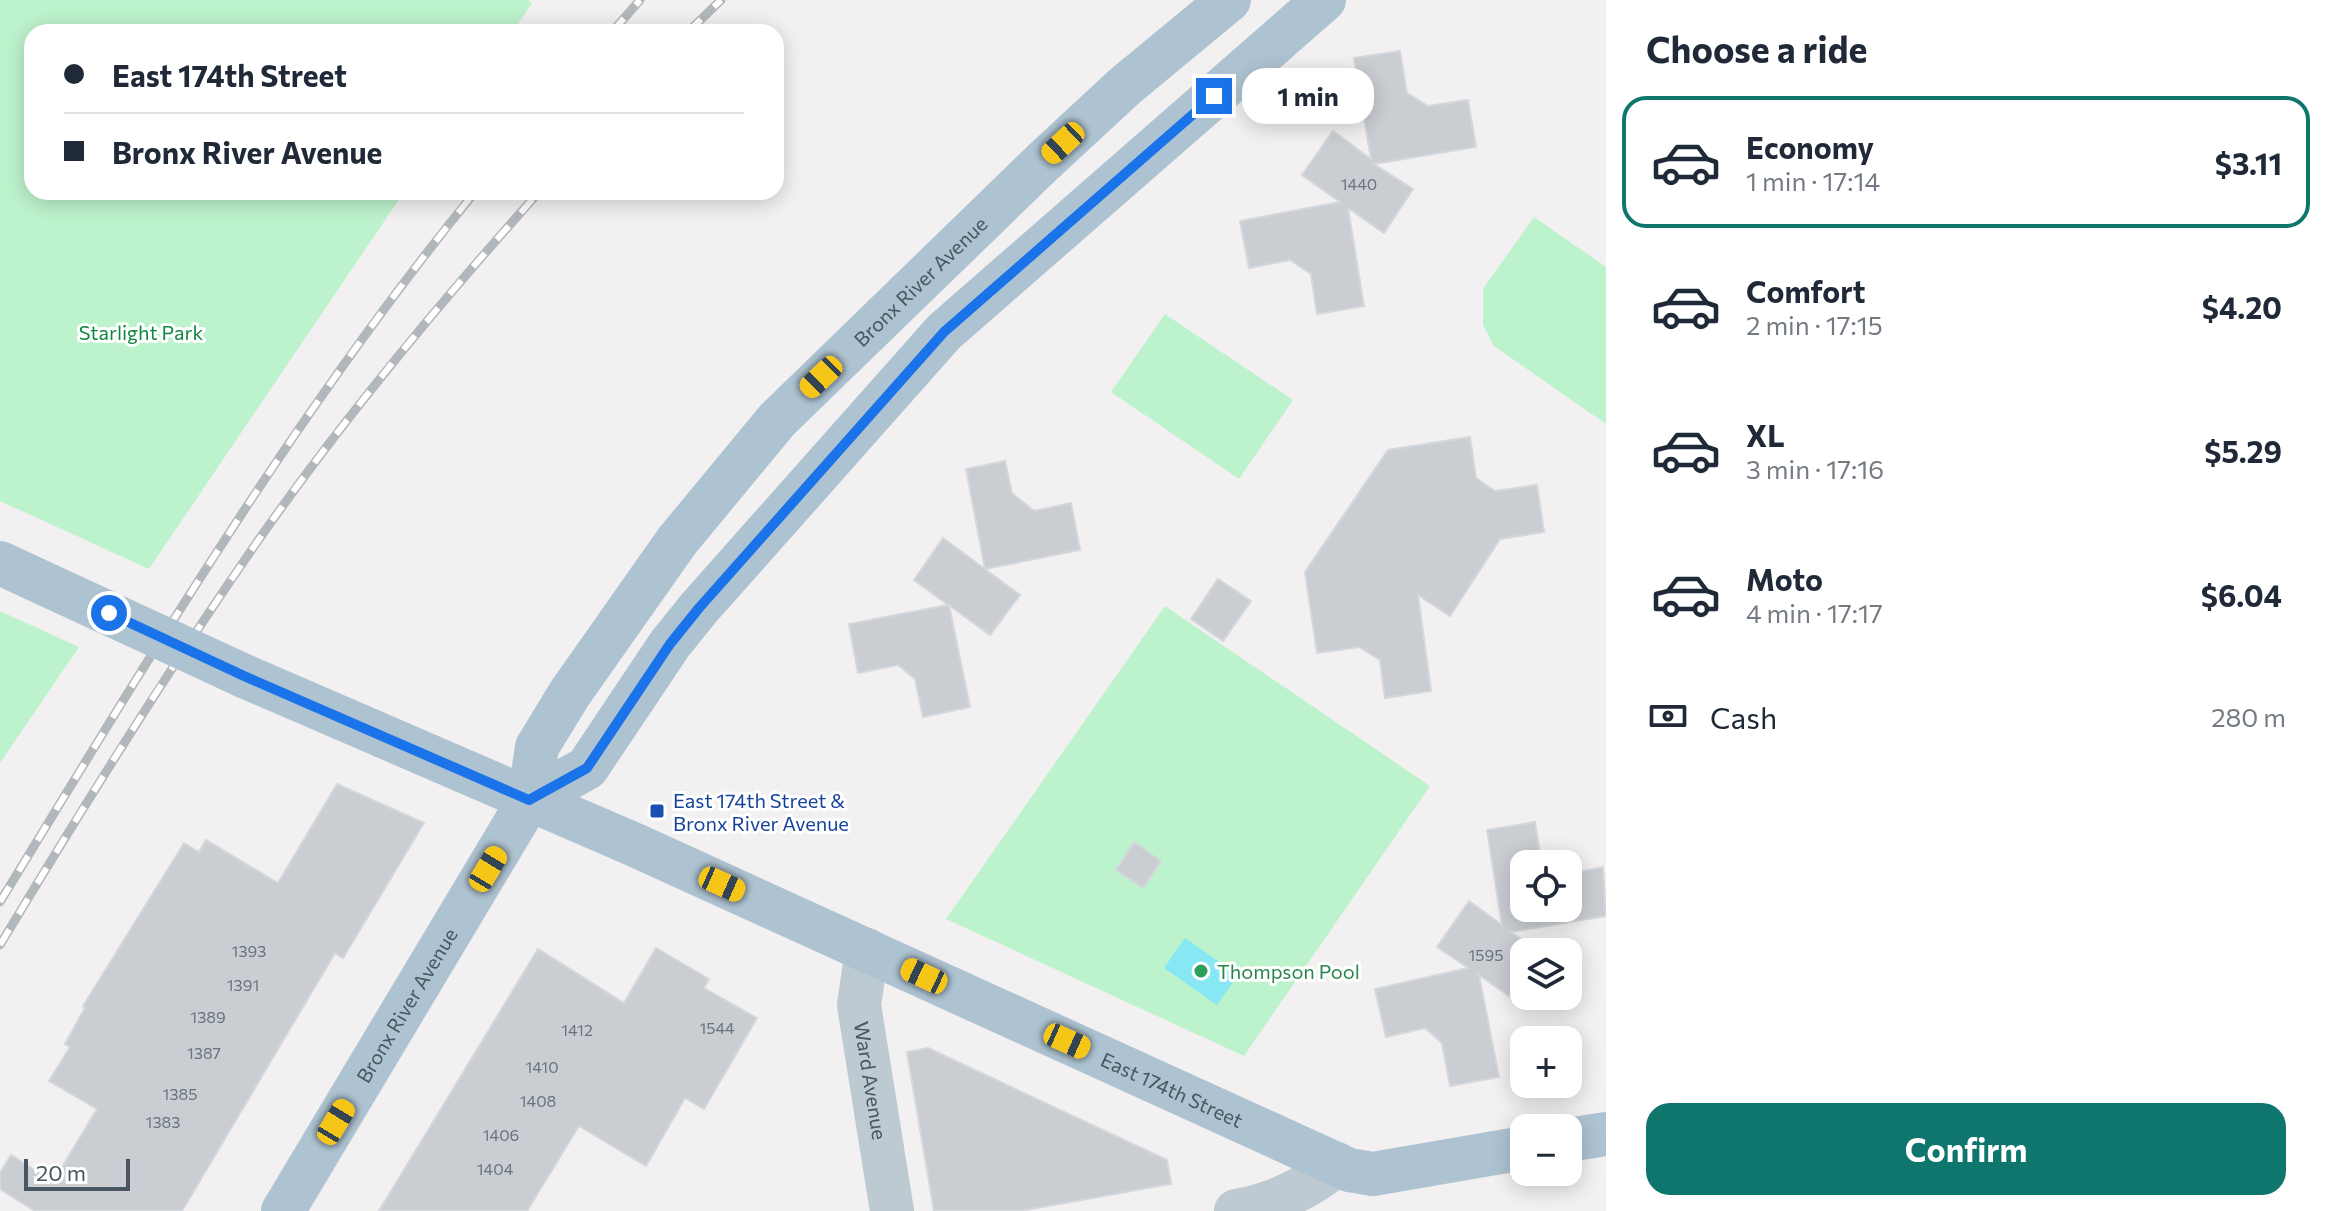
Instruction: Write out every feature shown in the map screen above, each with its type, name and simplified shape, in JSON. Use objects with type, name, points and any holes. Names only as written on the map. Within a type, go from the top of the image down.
[{"type":"main road","name":"Bronx River Avenue","points":[[283,1211],[529,800],[537,747],[570,693],[677,541],[777,420],[1043,162],[1125,86],[1229,0]]},
{"type":"main road","points":[[529,800],[587,768],[670,644],[699,608],[944,332],[1324,0]]},
{"type":"main road","name":"East 174th Street","points":[[0,563],[244,676],[867,950],[1357,1173],[1373,1174],[1510,1150]]},
{"type":"main road","points":[[1582,1138],[1606,1134]]},
{"type":"street","name":"Ward Avenue","points":[[867,950],[859,1005],[892,1211]]},
{"type":"street","points":[[1236,1211],[1285,1198],[1312,1184],[1337,1164]]},
{"type":"street","points":[[1319,1211],[1337,1164]]},
{"type":"green space","name":"Starlight Park","points":[[0,0],[528,0],[532,3],[518,24],[24,24],[24,200],[399,200],[149,569],[0,501]]},
{"type":"green space","points":[[1534,217],[1606,267],[1606,424],[1494,346],[1483,325],[1483,289]]},
{"type":"green space","points":[[1165,314],[1293,400],[1239,479],[1111,392]]},
{"type":"green space","points":[[1165,606],[1430,786],[1244,1056],[946,919]]},
{"type":"green space","points":[[0,611],[79,647],[0,763]]},
{"type":"water","name":"Thompson Pool","points":[[1185,938],[1238,975],[1217,1005],[1164,968]]},
{"type":"building","points":[[1400,51],[1407,93],[1428,106],[1468,100],[1476,147],[1374,164],[1413,189],[1384,233],[1348,208],[1364,306],[1317,314],[1311,274],[1290,260],[1249,268],[1240,221],[1340,202],[1302,175],[1333,131],[1371,159],[1354,58]]},
{"type":"building","points":[[1470,437],[1476,478],[1495,491],[1537,485],[1544,532],[1500,539],[1450,616],[1418,595],[1431,691],[1385,698],[1380,660],[1359,647],[1317,653],[1305,572],[1388,450]]},
{"type":"building","points":[[1005,461],[1012,493],[1034,511],[1071,503],[1080,550],[985,569],[966,469]]},
{"type":"building","points":[[943,538],[1020,595],[990,635],[949,605],[970,707],[923,717],[915,679],[898,665],[858,673],[849,624],[948,605],[914,580]]},
{"type":"building","points":[[1218,579],[1251,601],[1223,641],[1191,619]]},
{"type":"building","points":[[337,784],[424,823],[343,958],[335,953],[182,1211],[35,1211],[0,1189],[0,1173],[11,1155],[53,1182],[97,1109],[49,1081],[70,1047],[65,1044],[85,1008],[83,1006],[184,843],[199,852],[206,840],[278,883]]},
{"type":"building","points":[[1535,822],[1539,850],[1510,850],[1510,922],[1570,922],[1511,932],[1519,938],[1510,938],[1510,997],[1479,975],[1499,1077],[1450,1086],[1442,1043],[1425,1028],[1386,1037],[1375,989],[1468,968],[1437,947],[1469,901],[1502,925],[1487,830]]},
{"type":"building","points":[[1134,842],[1161,861],[1143,888],[1116,870]]},
{"type":"building","points":[[1603,867],[1606,916],[1582,920],[1582,871]]},
{"type":"building","points":[[656,948],[709,979],[704,988],[757,1018],[704,1109],[685,1098],[646,1166],[579,1126],[527,1211],[379,1211],[538,949],[624,1003]]},
{"type":"building","points":[[928,1048],[1167,1160],[1171,1184],[1020,1211],[934,1211],[907,1052]]},
{"type":"railway","points":[[619,24],[640,0]]},
{"type":"railway","points":[[696,24],[721,0]]},
{"type":"railway","points":[[0,902],[168,629],[285,450],[409,276],[469,200]]},
{"type":"railway","points":[[0,945],[150,703],[278,513],[386,372],[532,200]]},
{"type":"place","name":"East 174th Street & Bronx River Avenue","points":[[657,811]]},
{"type":"place","name":"Thompson Pool","points":[[1201,971]]},
{"type":"route","points":[[109,613],[244,676],[529,800],[587,768],[670,644],[699,608],[944,332],[1214,96]]}]
